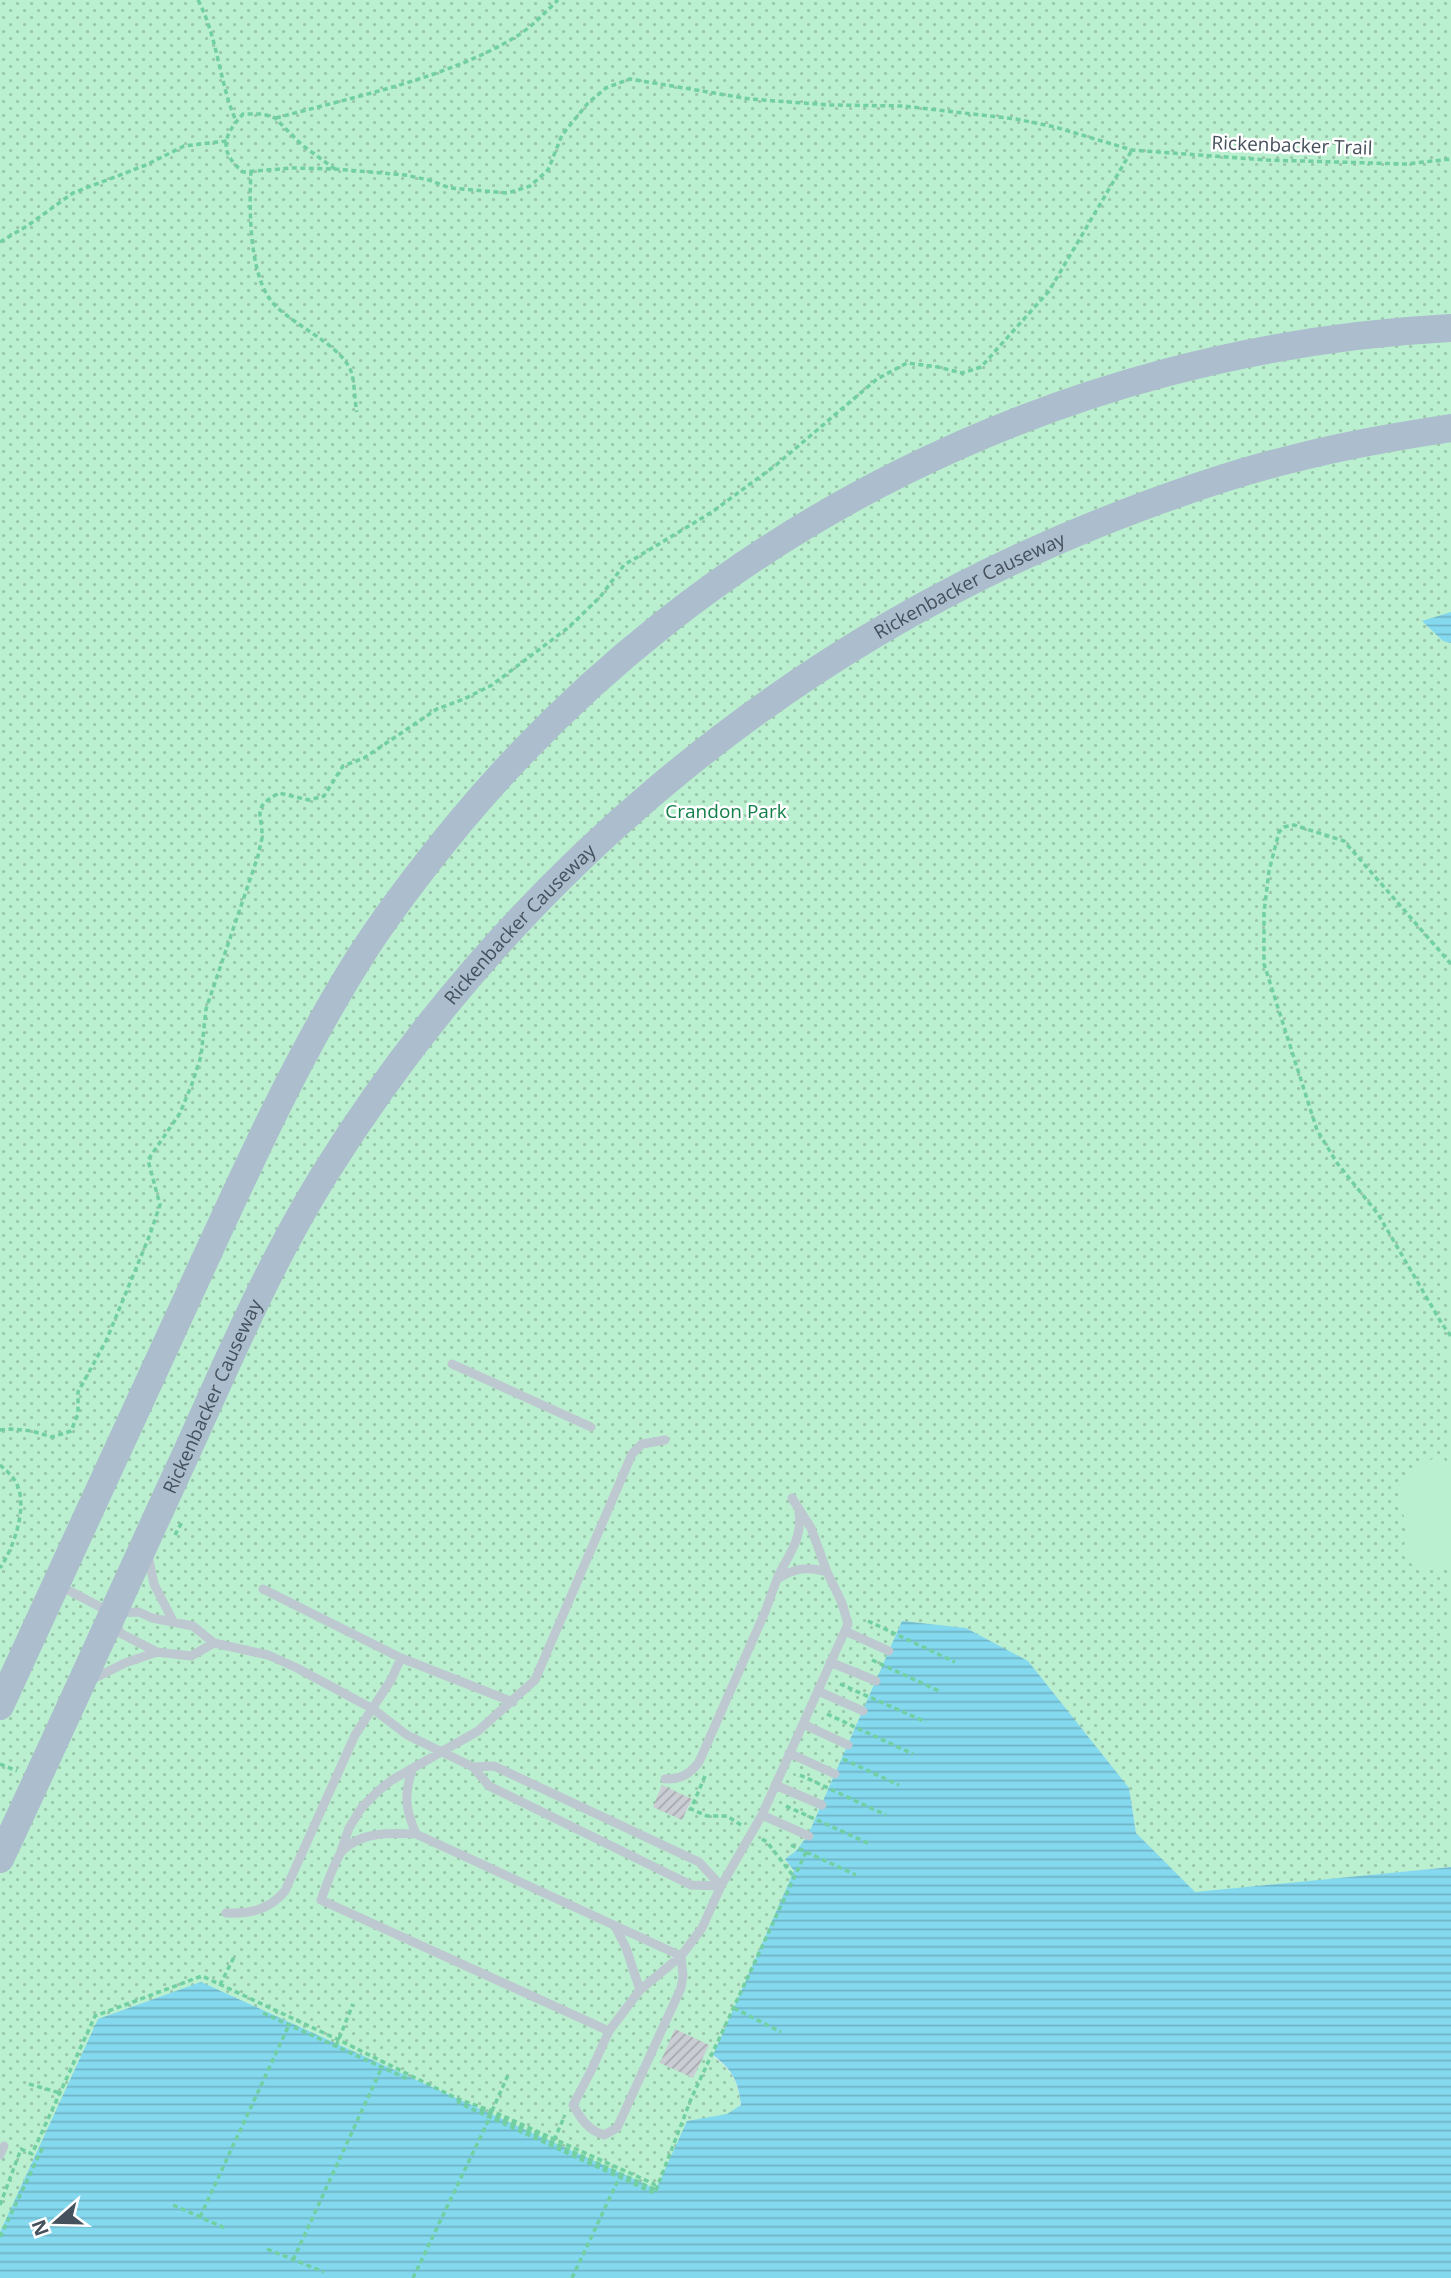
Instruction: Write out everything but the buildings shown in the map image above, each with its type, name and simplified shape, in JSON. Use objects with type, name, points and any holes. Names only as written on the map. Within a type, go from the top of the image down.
[{"type":"main road","points":[[0,1706],[297,1065],[360,956],[395,905],[448,837],[531,743],[607,671],[710,587],[796,530],[892,477],[1009,424],[1135,380],[1241,355],[1333,340],[1451,328]]},
{"type":"main road","name":"Rickenbacker Causeway","points":[[0,1859],[264,1285],[323,1177],[366,1111],[451,998],[534,904],[578,860],[681,768],[767,703],[877,632],[937,598],[1056,541],[1172,495],[1290,459],[1356,444],[1451,428]]},
{"type":"lane","points":[[452,1364],[591,1427]]},
{"type":"lane","points":[[609,2031],[321,1900],[349,1828],[362,1807],[391,1780],[478,1731],[535,1680],[632,1454],[642,1444],[665,1440]]},
{"type":"lane","points":[[665,1779],[679,1779],[691,1773],[699,1762],[765,1612],[777,1578],[797,1542],[801,1524],[792,1498],[811,1528],[848,1624],[762,1815],[721,1886],[702,1927],[681,1956],[640,1990],[609,2031],[592,2071],[573,2105],[593,2132],[604,2135],[617,2129],[681,1988],[681,1956]]},
{"type":"lane","points":[[147,1538],[153,1584],[173,1621]]},
{"type":"lane","points":[[777,1578],[798,1568],[827,1572]]},
{"type":"lane","points":[[56,1584],[113,1613],[139,1612],[152,1618],[193,1626],[215,1643],[268,1655],[297,1668],[373,1709],[407,1735],[473,1767],[489,1786],[691,1885],[721,1886]]},
{"type":"lane","points":[[263,1589],[401,1658],[513,1702]]},
{"type":"lane","points":[[113,1613],[120,1633],[157,1653]]},
{"type":"lane","points":[[845,1631],[889,1651]]},
{"type":"lane","points":[[81,1685],[125,1663],[157,1653],[191,1656],[215,1643]]},
{"type":"lane","points":[[226,1913],[246,1914],[262,1909],[275,1902],[285,1891],[355,1735],[391,1680],[401,1658]]},
{"type":"lane","points":[[830,1662],[876,1681]]},
{"type":"lane","points":[[818,1691],[863,1711]]},
{"type":"lane","points":[[803,1724],[848,1745]]},
{"type":"lane","points":[[789,1754],[835,1774]]},
{"type":"lane","points":[[473,1767],[494,1766],[699,1862],[721,1886]]},
{"type":"lane","points":[[412,1770],[405,1791],[407,1814],[415,1834]]},
{"type":"lane","points":[[775,1785],[822,1805]]},
{"type":"lane","points":[[762,1815],[808,1836]]},
{"type":"lane","points":[[341,1851],[360,1839],[382,1832],[415,1834],[681,1956]]},
{"type":"lane","points":[[615,1926],[640,1990]]},
{"type":"path","points":[[198,0],[210,32],[227,100],[236,121]]},
{"type":"path","points":[[275,118],[400,84],[472,58],[519,35],[558,0]]},
{"type":"path","name":"Rickenbacker Trail","points":[[251,171],[335,169],[405,175],[450,188],[508,193],[530,186],[548,170],[562,135],[588,103],[606,88],[630,79],[750,99],[830,105],[903,106],[1016,118],[1132,150],[1266,160],[1406,164],[1451,159]]},
{"type":"path","points":[[335,169],[302,145],[275,118],[263,114],[243,114],[228,130],[226,152],[243,172],[251,171],[251,238],[259,273],[269,299],[335,350],[350,369],[357,411]]},
{"type":"path","points":[[0,242],[72,193],[146,165],[184,146],[227,141]]},
{"type":"path","points":[[1451,964],[1344,841],[1294,825],[1284,827],[1279,832],[1269,871],[1264,912],[1264,964],[1317,1130],[1337,1163],[1378,1214],[1451,1336]]},
{"type":"path","points":[[0,1465],[18,1487],[20,1500],[14,1541],[0,1568]]},
{"type":"path","points":[[868,1621],[954,1662]]},
{"type":"path","points":[[867,1658],[939,1691]]},
{"type":"path","points":[[840,1684],[926,1722]]},
{"type":"path","points":[[827,1714],[913,1754]]},
{"type":"path","points":[[839,1757],[899,1784]]},
{"type":"path","points":[[707,1771],[691,1809],[707,1816],[727,1816],[767,1842],[794,1877]]},
{"type":"path","points":[[800,1775],[886,1815]]},
{"type":"path","points":[[786,1807],[870,1844]]},
{"type":"path","points":[[784,1842],[856,1875]]},
{"type":"path","points":[[656,2192],[691,2099],[806,1852]]},
{"type":"path","points":[[220,1985],[235,1955]]},
{"type":"path","points":[[0,2205],[21,2149],[32,2154],[95,2017],[202,1976],[656,2192]]},
{"type":"path","points":[[336,2046],[353,2004]]},
{"type":"path","points":[[734,2008],[781,2032]]},
{"type":"path","points":[[263,2013],[410,2080]]},
{"type":"path","points":[[200,2217],[289,2025]]},
{"type":"path","points":[[293,2260],[382,2067]]},
{"type":"path","points":[[492,2111],[508,2075]]},
{"type":"path","points":[[29,2084],[60,2093]]},
{"type":"path","points":[[458,2099],[555,2138],[654,2184],[656,2192]]},
{"type":"path","points":[[458,2099],[459,2103],[656,2192]]},
{"type":"path","points":[[551,2145],[566,2113],[573,2105]]},
{"type":"path","points":[[413,2278],[490,2117]]},
{"type":"path","points":[[0,2237],[43,2147]]},
{"type":"path","points":[[572,2278],[620,2176]]},
{"type":"path","points":[[173,2205],[227,2229]]},
{"type":"path","points":[[267,2249],[324,2272]]},
{"type":"green space","name":"Crandon Park","points":[[0,0],[1451,0],[1451,1867],[1195,1893],[1136,1834],[1129,1789],[1028,1662],[809,1836],[786,1860],[795,1872],[713,2056],[733,2077],[741,2106],[656,2190],[0,2233]]},
{"type":"green space","points":[[1438,1457],[1445,1460],[1451,1468],[1451,1562],[1439,1568],[1427,1569],[1410,1563],[1405,1558],[1406,1531],[1400,1492],[1406,1479],[1414,1471]]},
{"type":"water","points":[[1451,612],[1451,643],[1443,641],[1422,621]]},
{"type":"water","points":[[902,1621],[966,1628],[1028,1661],[1129,1788],[1136,1833],[1195,1892],[1451,1867],[1451,2278],[0,2278],[0,2232],[98,2019],[201,1982],[656,2189],[687,2121],[727,2114],[741,2105],[733,2077],[713,2055],[794,1871],[785,1859],[796,1851],[808,1835]]}]
